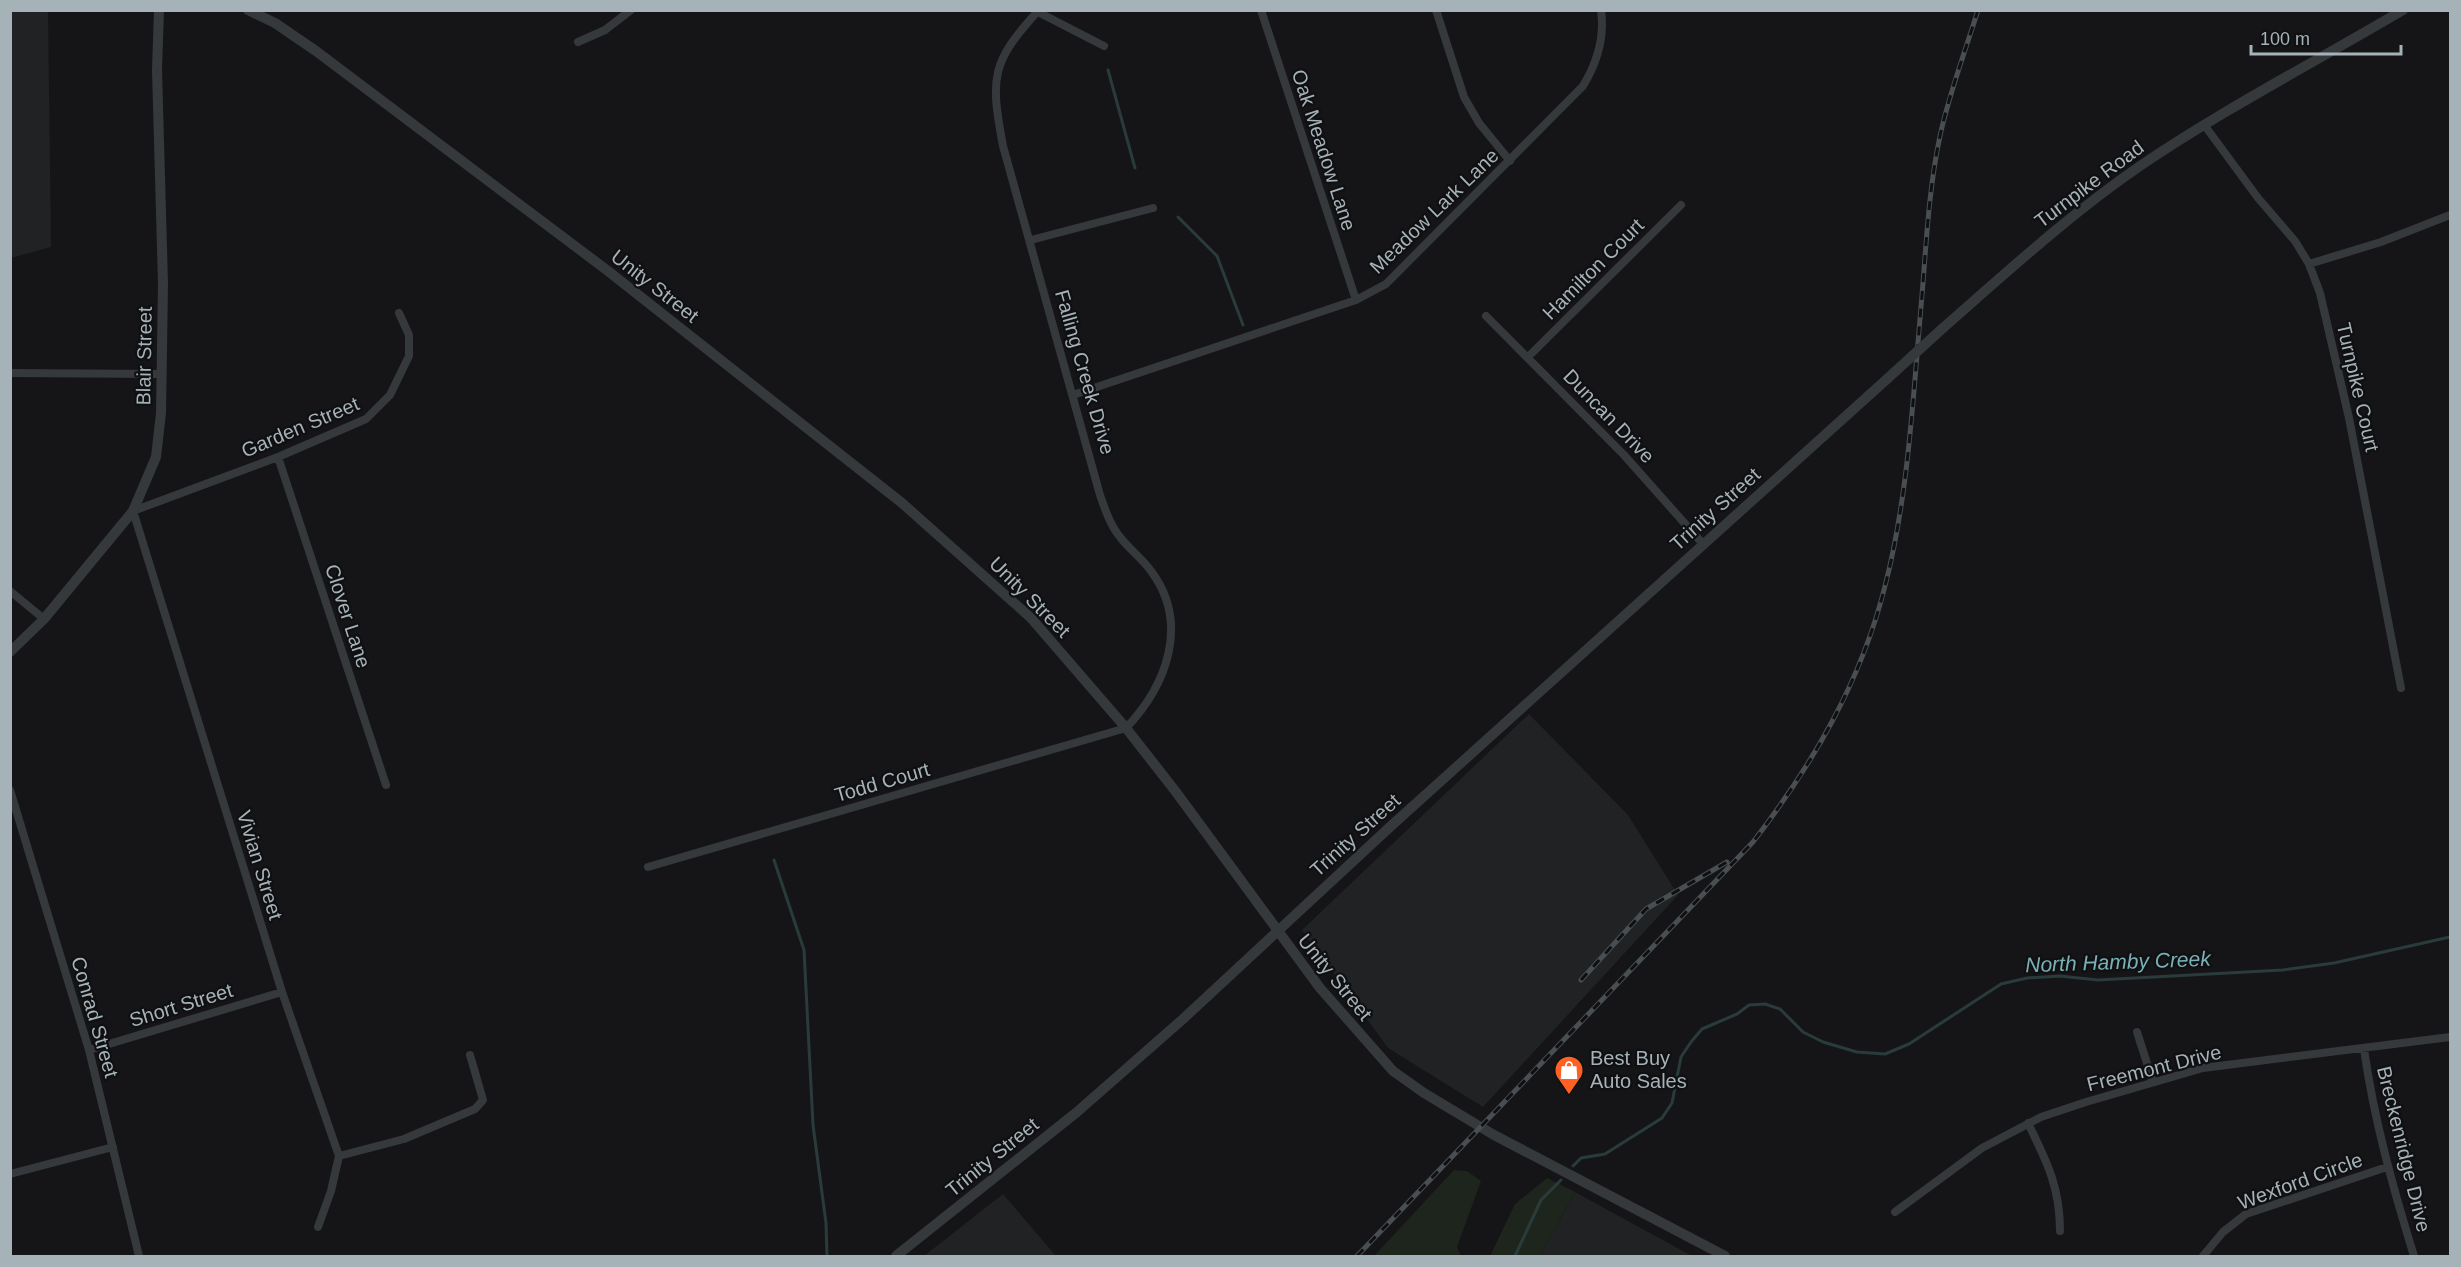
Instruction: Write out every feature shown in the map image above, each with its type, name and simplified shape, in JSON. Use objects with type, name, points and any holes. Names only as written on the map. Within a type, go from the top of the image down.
[{"type":"street","name":"Blair Street","points":[[10,652],[44,619],[132,511],[156,457],[163,284],[157,70],[159,10]]},
{"type":"street","name":"Unity Street","points":[[248,10],[275,23],[300,40],[608,271],[902,503],[1031,618],[1126,728],[1176,792],[1276,932],[1366,1043],[1393,1071],[1494,1135],[1725,1257]]},
{"type":"street","points":[[578,42],[605,30],[631,10]]},
{"type":"street","name":"Oak Meadow Lane","points":[[1261,10],[1356,300]]},
{"type":"street","points":[[1436,10],[1464,97],[1479,123],[1510,161]]},
{"type":"street","name":"Meadow Lark Lane","points":[[1073,395],[1356,300],[1386,284],[1570,101],[1590,74],[1601,44],[1601,10]]},
{"type":"street","name":"Turnpike Road","points":[[1829,431],[1943,328],[2087,205],[2140,166],[2403,10]]},
{"type":"street","points":[[1038,11],[1104,46]]},
{"type":"street","name":"Falling Creek Drive","points":[[1038,11],[1020,29],[1003,54],[998,70],[995,106],[1003,146],[1107,516],[1119,536],[1151,571],[1166,600],[1170,617],[1173,642],[1157,687],[1126,728]]},
{"type":"street","name":"Turnpike Court","points":[[2205,126],[2309,264],[2320,293],[2349,418],[2401,688]]},
{"type":"street","name":"Hamilton Court","points":[[1528,357],[1680,205]]},
{"type":"street","points":[[1031,240],[1153,208]]},
{"type":"street","points":[[2309,264],[2381,242],[2451,215]]},
{"type":"street","name":"Garden Street","points":[[132,511],[278,457],[366,419],[379,408],[398,383],[409,356],[410,335],[399,313]]},
{"type":"street","name":"Duncan Drive","points":[[1486,315],[1624,455],[1703,544]]},
{"type":"street","points":[[10,372],[161,374]]},
{"type":"street","name":"Trinity Street","points":[[897,1257],[1077,1112],[1183,1019],[1829,431]]},
{"type":"street","name":"Clover Lane","points":[[278,457],[386,785]]},
{"type":"street","name":"Vivian Street","points":[[132,511],[282,992],[339,1156]]},
{"type":"street","points":[[10,591],[44,619]]},
{"type":"street","name":"Todd Court","points":[[648,867],[1126,728]]},
{"type":"street","name":"Conrad Street","points":[[10,790],[89,1050],[139,1257]]},
{"type":"street","name":"Short Street","points":[[89,1050],[282,992]]},
{"type":"street","points":[[2137,1032],[2152,1082]]},
{"type":"street","name":"Freemont Drive","points":[[1895,1212],[1982,1148],[2028,1123],[2086,1102],[2203,1068],[2451,1037]]},
{"type":"street","name":"Breckenridge Drive","points":[[2364,1049],[2372,1104],[2387,1167],[2414,1257]]},
{"type":"street","points":[[318,1227],[331,1191],[339,1156],[404,1139],[475,1109],[483,1100],[483,1090],[470,1055]]},
{"type":"street","points":[[2028,1123],[2048,1163],[2060,1202],[2060,1231]]},
{"type":"street","points":[[10,1174],[113,1147]]},
{"type":"street","name":"Wexford Circle","points":[[2203,1257],[2223,1232],[2247,1214],[2387,1167]]},
{"type":"shaded area","points":[[11,10],[48,11],[51,247],[11,258]]},
{"type":"shaded area","points":[[1529,714],[1628,815],[1678,895],[1483,1107],[1388,1048],[1302,930]]},
{"type":"shaded area","points":[[1454,1170],[1467,1171],[1481,1181],[1457,1247],[1461,1256],[1374,1256]]},
{"type":"shaded area","points":[[1547,1178],[1575,1192],[1540,1256],[1490,1256],[1515,1204]]},
{"type":"shaded area","points":[[1575,1192],[1692,1256],[1540,1256]]},
{"type":"shaded area","points":[[1003,1194],[1056,1256],[924,1256]]},
{"type":"waterway","points":[[1108,70],[1135,168]]},
{"type":"waterway","points":[[1178,217],[1217,256],[1243,325]]},
{"type":"waterway","points":[[774,860],[804,950],[813,1125],[826,1223],[827,1256]]},
{"type":"waterway","name":"North Hamby Creek","points":[[1573,1166],[1581,1158],[1605,1154],[1662,1118],[1672,1103],[1681,1057],[1691,1042],[1702,1029],[1737,1014],[1749,1005],[1765,1004],[1780,1009],[1803,1032],[1823,1042],[1857,1052],[1885,1054],[1909,1044],[2001,984],[2027,978],[2060,976],[2098,980],[2283,970],[2334,963],[2450,937]]},
{"type":"waterway","name":"North Hamby Creek","points":[[1515,1256],[1541,1200],[1561,1180]]},
{"type":"railway","points":[[1357,1256],[1753,842],[1796,783],[1849,689],[1875,621],[1893,552],[1909,448],[1928,222],[1936,157],[1948,104],[1978,10]]},
{"type":"railway","points":[[1581,980],[1646,909],[1727,862]]},
{"type":"place","name":"Best Buy Auto Sales","points":[[1569,1096]]}]
